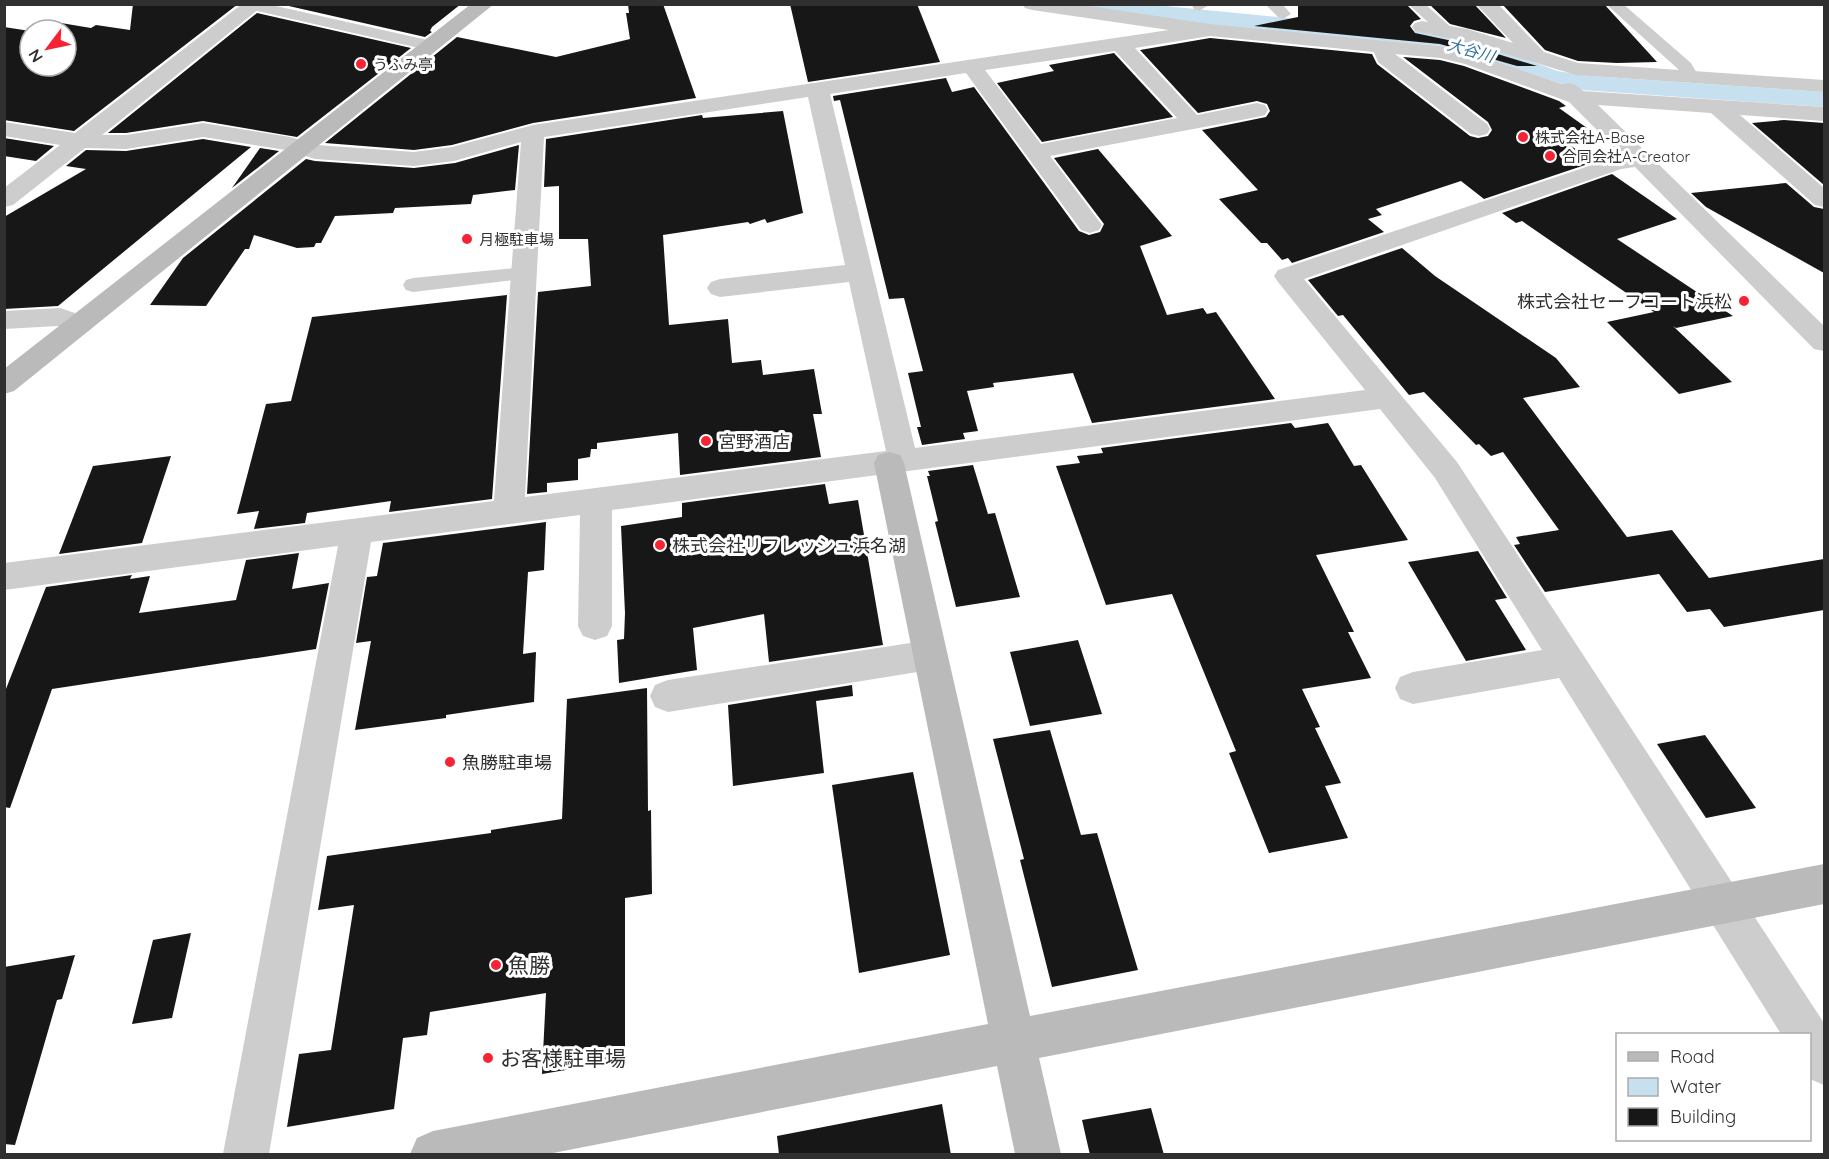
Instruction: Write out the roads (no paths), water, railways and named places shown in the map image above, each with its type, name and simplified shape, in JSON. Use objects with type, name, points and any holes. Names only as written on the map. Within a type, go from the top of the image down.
[{"type":"street","points":[[4,384],[484,4]]},
{"type":"street","points":[[1032,4],[1113,11],[1210,30],[1383,46],[1456,56],[1572,92],[1824,114]]},
{"type":"street","points":[[1486,4],[1824,342]]},
{"type":"street","points":[[4,200],[250,5]]},
{"type":"street","points":[[1199,5],[1223,8]]},
{"type":"street","points":[[1271,10],[1304,16]]},
{"type":"street","points":[[1113,11],[1129,43],[1192,122]]},
{"type":"street","points":[[1408,26],[1446,30],[1486,40],[1544,62],[1595,71],[1824,86]]},
{"type":"street","points":[[4,129],[80,141],[126,142],[203,130],[290,144],[315,152],[414,159],[434,157],[533,132],[818,91],[1210,30]]},
{"type":"street","points":[[1383,46],[1385,58],[1479,129]]},
{"type":"street","points":[[972,67],[1090,225]]},
{"type":"street","points":[[818,91],[859,272],[930,655],[1038,1155]]},
{"type":"street","points":[[1716,106],[1824,200]]},
{"type":"street","points":[[1035,152],[1257,110]]},
{"type":"street","points":[[509,512],[533,132]]},
{"type":"street","points":[[1640,160],[1618,162],[1287,276],[1446,470],[1805,1033]]},
{"type":"street","points":[[720,288],[859,272]]},
{"type":"street","points":[[4,320],[60,317],[80,324]]},
{"type":"street","points":[[4,577],[1386,398]]},
{"type":"street","points":[[595,626],[596,501]]},
{"type":"street","points":[[246,1155],[357,531]]},
{"type":"street","points":[[668,696],[930,655]]},
{"type":"street","points":[[1413,688],[1569,661]]},
{"type":"street","points":[[433,1155],[1824,884]]},
{"type":"street","points":[[1811,1042],[1824,1063]]},
{"type":"lane","points":[[1415,4],[1446,30]]},
{"type":"lane","points":[[1613,4],[1685,66],[1691,77]]},
{"type":"lane","points":[[250,5],[432,45]]},
{"type":"lane","points":[[413,285],[525,273]]},
{"type":"water","name":"大谷川","points":[[1068,5],[1155,5],[1428,32],[1500,49],[1557,71],[1591,76],[1824,92],[1824,107],[1582,90],[1441,46],[1211,25]]},
{"type":"place","name":"うふみ亭","points":[[361,64]]},
{"type":"place","name":"株式会社A-Base","points":[[1523,137]]},
{"type":"place","name":"合同会社A-Creator","points":[[1550,156]]},
{"type":"place","name":"月極駐車場","points":[[467,239]]},
{"type":"place","name":"株式会社セーフコート浜松","points":[[1744,301]]},
{"type":"place","name":"宮野酒店","points":[[706,441]]},
{"type":"place","name":"株式会社リフレッシュ浜名湖","points":[[660,545]]},
{"type":"place","name":"魚勝駐車場","points":[[450,762]]},
{"type":"place","name":"魚勝","points":[[496,965]]},
{"type":"place","name":"お客様駐車場","points":[[488,1058]]}]
